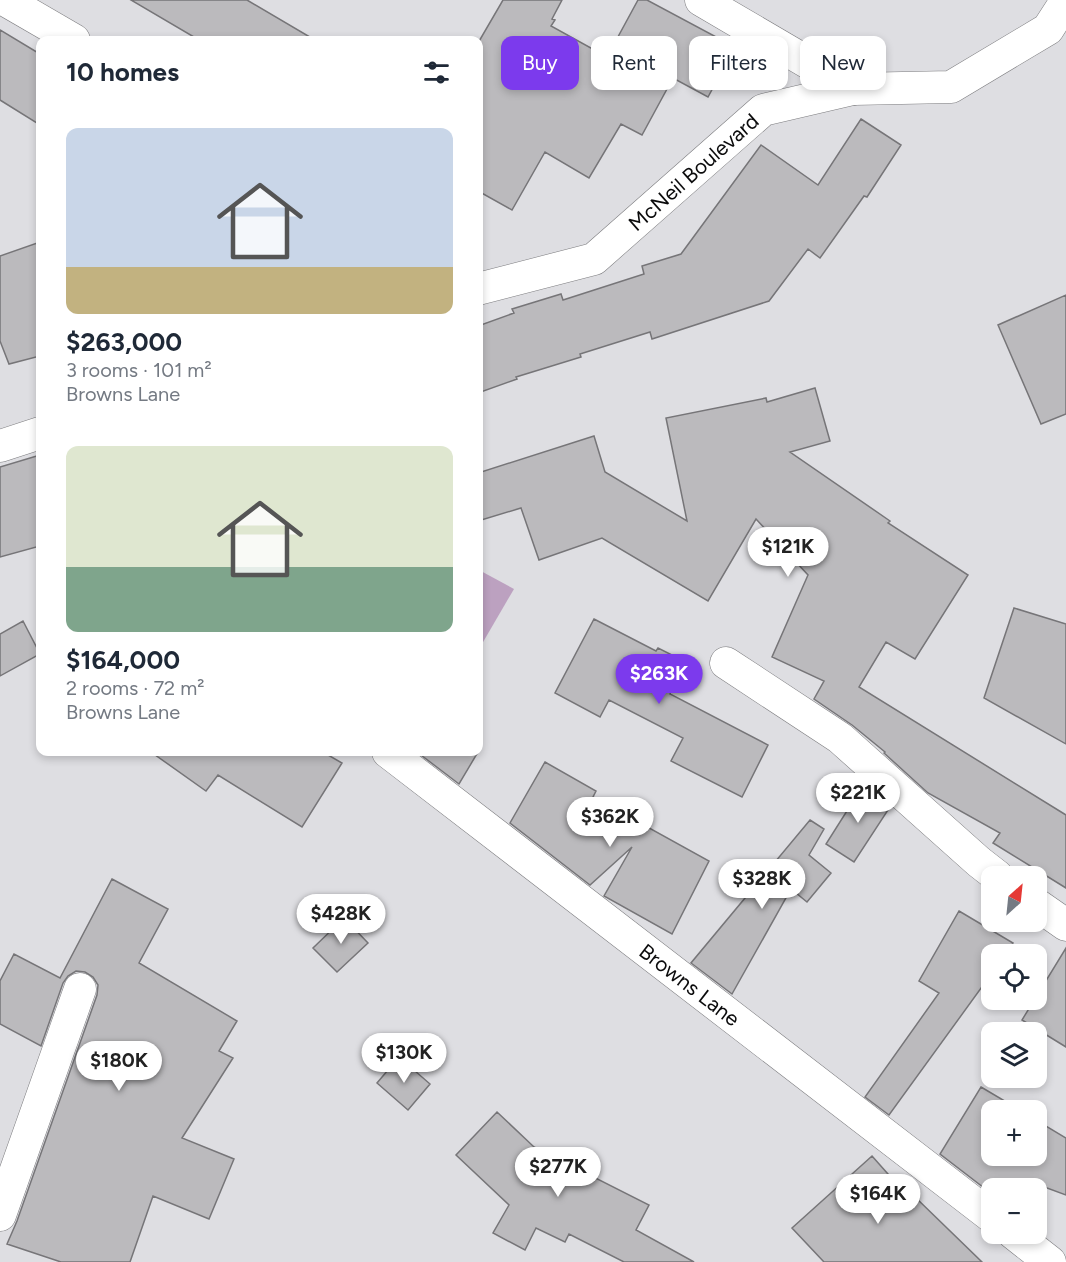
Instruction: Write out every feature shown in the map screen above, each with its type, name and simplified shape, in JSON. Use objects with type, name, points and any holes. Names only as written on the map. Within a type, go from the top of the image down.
[{"type":"street","points":[[5,0],[67,36]]},
{"type":"street","points":[[700,0],[800,58]]},
{"type":"street","name":"McNeil Boulevard","points":[[886,88],[951,87],[1048,28],[1066,1]]},
{"type":"street","name":"McNeil Boulevard","points":[[483,286],[594,259],[763,110],[849,90]]},
{"type":"street","points":[[0,446],[36,434]]},
{"type":"street","points":[[726,663],[840,738],[984,866]]},
{"type":"street","name":"Browns Lane","points":[[393,756],[981,1209]]},
{"type":"street","points":[[1047,912],[1066,925]]},
{"type":"street","points":[[0,1215],[80,989]]},
{"type":"street","points":[[1027,1244],[1050,1262]]},
{"type":"shaded area","points":[[483,572],[514,589],[483,642]]},
{"type":"building","points":[[131,0],[247,0],[308,36],[192,36]]},
{"type":"building","points":[[503,0],[562,0],[552,19],[555,20],[551,26],[569,36],[501,36],[501,90],[579,90],[579,42],[591,48],[591,90],[666,90],[642,135],[621,124],[589,178],[545,152],[512,210],[483,194],[483,36]]},
{"type":"building","points":[[638,0],[647,0],[714,36],[689,36],[689,87],[677,80],[677,36],[618,36]]},
{"type":"building","points":[[0,30],[36,52],[36,122],[0,100]]},
{"type":"building","points":[[695,90],[712,90],[708,97]]},
{"type":"building","points":[[861,119],[901,145],[867,197],[864,196],[820,258],[808,249],[769,301],[652,339],[650,332],[580,354],[581,357],[516,377],[517,379],[483,391],[483,324],[514,313],[512,309],[561,294],[563,300],[644,274],[642,266],[681,254],[761,145],[818,185]]},
{"type":"building","points":[[36,243],[36,357],[9,364],[0,341],[0,256]]},
{"type":"building","points":[[1066,295],[1066,414],[1041,424],[998,325]]},
{"type":"building","points":[[815,388],[830,441],[790,452],[890,521],[888,523],[968,575],[915,659],[886,642],[859,687],[1066,815],[1066,888],[1047,876],[1047,866],[1030,866],[993,843],[1000,833],[928,793],[885,752],[852,725],[814,699],[824,681],[772,657],[808,575],[756,519],[708,601],[602,538],[539,560],[521,508],[483,519],[483,471],[594,436],[605,472],[687,521],[666,418],[766,398],[767,402]]},
{"type":"building","points":[[36,456],[36,547],[0,557],[0,467]]},
{"type":"building","points":[[1014,608],[1066,624],[1066,744],[984,698]]},
{"type":"building","points":[[594,619],[656,651],[658,648],[686,662],[670,694],[768,745],[742,797],[671,761],[683,738],[609,700],[600,717],[555,693]]},
{"type":"building","points":[[23,621],[36,646],[36,656],[0,676],[0,634]]},
{"type":"building","points":[[157,756],[330,756],[342,763],[302,827],[218,775],[206,791]]},
{"type":"building","points":[[422,756],[476,756],[459,784]]},
{"type":"building","points":[[545,762],[596,791],[593,797],[709,861],[672,934],[604,896],[632,847],[590,885],[510,823]]},
{"type":"building","points":[[864,784],[890,807],[854,862],[826,844]]},
{"type":"building","points":[[810,820],[824,829],[809,855],[831,873],[807,902],[791,889],[732,994],[691,963]]},
{"type":"building","points":[[112,879],[168,909],[139,963],[237,1021],[219,1051],[233,1058],[182,1138],[234,1159],[209,1219],[153,1196],[130,1262],[61,1262],[7,1244],[97,995],[98,985],[93,977],[85,972],[76,971],[68,976],[63,983],[41,1046],[0,1024],[0,981],[14,954],[60,978]]},
{"type":"building","points":[[959,911],[981,924],[981,932],[994,932],[1013,943],[981,944],[981,988],[889,1115],[865,1097],[939,993],[919,981]]},
{"type":"building","points":[[344,918],[368,943],[337,972],[313,948]]},
{"type":"building","points":[[1066,948],[1066,1047],[1047,1035],[1047,1022],[1022,1020],[1028,1010],[1047,1010],[1047,979]]},
{"type":"building","points":[[399,1057],[430,1084],[408,1110],[377,1083]]},
{"type":"building","points":[[981,1087],[1003,1100],[981,1100],[981,1166],[1047,1166],[1047,1127],[1066,1138],[1066,1195],[1047,1188],[1047,1178],[981,1178],[981,1186],[940,1154]]},
{"type":"building","points":[[497,1112],[534,1147],[649,1205],[636,1230],[694,1262],[624,1262],[569,1234],[565,1242],[536,1228],[525,1250],[493,1233],[509,1205],[456,1155]]},
{"type":"building","points":[[872,1156],[912,1201],[914,1196],[982,1262],[824,1262],[792,1228]]}]
